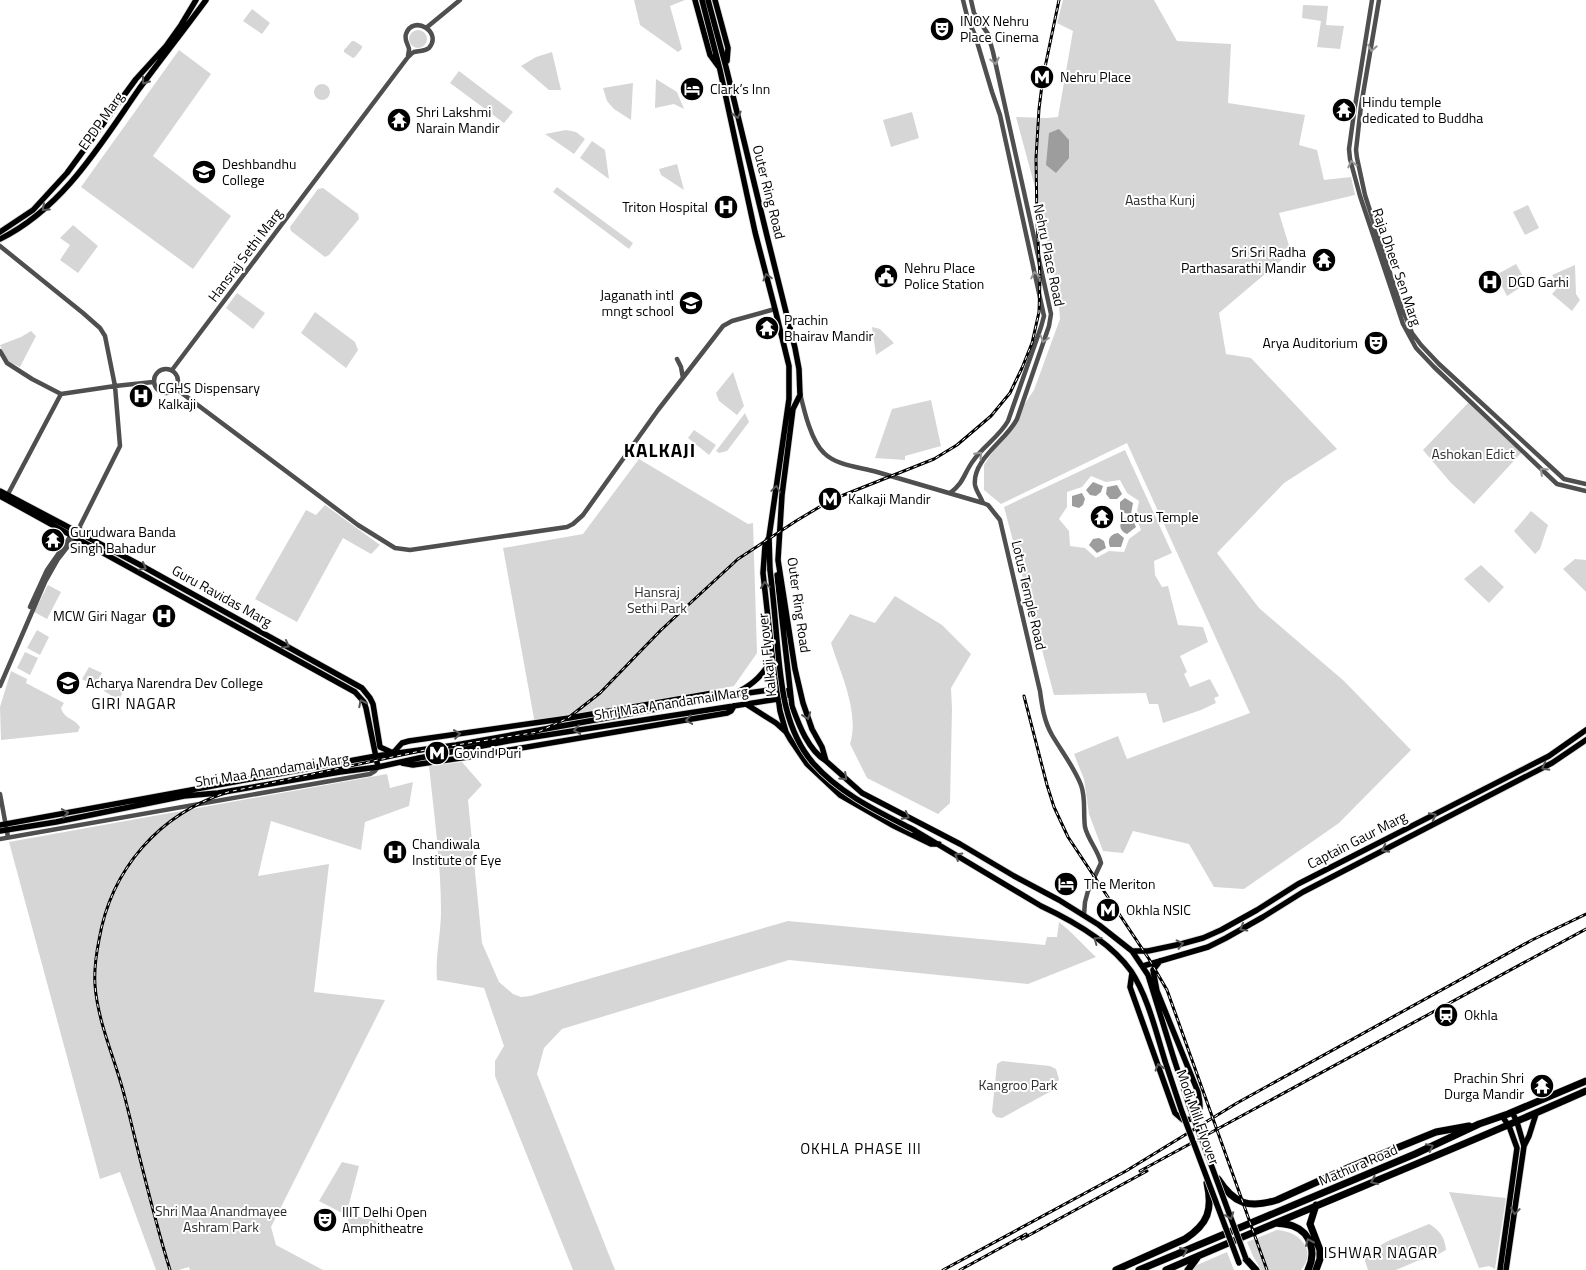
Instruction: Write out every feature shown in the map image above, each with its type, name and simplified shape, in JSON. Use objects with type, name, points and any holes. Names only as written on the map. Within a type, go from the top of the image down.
[{"type":"highway","name":"Mathura Road","points":[[1139,1270],[1407,1158],[1479,1124],[1586,1081]]},
{"type":"highway","name":"Mathura Road","points":[[1166,1270],[1509,1126],[1586,1091]]},
{"type":"highway","points":[[1214,1174],[1225,1190],[1236,1200],[1251,1204],[1266,1204],[1436,1132],[1479,1124]]},
{"type":"highway","points":[[1116,1270],[1185,1239],[1206,1220],[1210,1208],[1204,1170]]},
{"type":"highway","points":[[1316,1206],[1310,1224],[1320,1250],[1320,1259],[1316,1270]]},
{"type":"highway","points":[[1276,1223],[1299,1229],[1308,1239],[1312,1251],[1311,1264],[1308,1270]]},
{"type":"highway","points":[[1188,1270],[1199,1256]]},
{"type":"highway","points":[[1241,1265],[1256,1270]]},
{"type":"main road","name":"EPDP Marg","points":[[0,232],[33,210],[67,173],[136,79],[166,46],[196,0]]},
{"type":"main road","name":"EPDP Marg","points":[[0,239],[16,231],[37,216],[60,195],[88,162],[206,0]]},
{"type":"main road","points":[[695,0],[710,55],[720,70]]},
{"type":"main road","points":[[702,0],[726,67]]},
{"type":"main road","points":[[708,0],[718,49],[720,70]]},
{"type":"main road","points":[[715,0],[728,48],[726,67]]},
{"type":"main road","name":"Outer Ring Road","points":[[726,67],[796,348],[800,393],[793,409],[782,495],[778,560],[800,692],[808,720],[822,748],[826,761],[862,793],[960,844],[1084,915],[1132,951],[1148,975]]},
{"type":"main road","name":"Outer Ring Road","points":[[720,70],[755,232],[776,308],[789,366],[790,384],[769,537]]},
{"type":"main road","name":"Guru Ravidas Marg","points":[[0,491],[4,497],[76,532],[362,688],[367,693],[372,704],[380,747],[393,753]]},
{"type":"main road","name":"Guru Ravidas Marg","points":[[76,532],[355,692],[364,702],[366,708],[378,767]]},
{"type":"main road","points":[[769,537],[765,546],[763,573],[778,699],[786,732],[807,764],[840,796],[931,844],[939,844],[1041,906],[1061,916],[1115,954],[1132,973],[1130,987],[1175,1113],[1183,1120],[1193,1119],[1200,1111],[1201,1106],[1198,1092],[1157,991],[1153,970],[1161,960]]},
{"type":"main road","name":"Kalkaji Flyover","points":[[769,537],[770,570],[780,674],[792,730],[813,763],[832,781],[868,806],[939,844]]},
{"type":"main road","points":[[778,560],[777,574],[792,706],[814,751],[826,761]]},
{"type":"main road","points":[[770,633],[775,639],[780,639],[784,635]]},
{"type":"main road","points":[[734,695],[754,683],[772,660]]},
{"type":"main road","name":"Shri Maa Anandamai Marg","points":[[2,826],[376,756],[456,745],[728,696],[777,689],[790,692]]},
{"type":"main road","name":"Shri Maa Anandamai Marg","points":[[2,826],[56,822],[184,796],[398,763],[413,765],[727,714],[734,706],[778,699],[790,692]]},
{"type":"main road","points":[[393,753],[402,743],[409,741],[569,718],[713,693],[728,696]]},
{"type":"main road","points":[[746,704],[786,732]]},
{"type":"main road","name":"Captain Gaur Marg","points":[[1132,951],[1181,944],[1203,938],[1221,930],[1298,884],[1549,756],[1586,730]]},
{"type":"main road","points":[[790,739],[794,731],[804,732]]},
{"type":"main road","name":"Captain Gaur Marg","points":[[1143,966],[1208,947],[1226,938],[1303,892],[1552,763],[1586,740]]},
{"type":"main road","name":"Modi Mill Flyover","points":[[1132,973],[1146,1004],[1182,1112],[1241,1265],[1250,1270]]},
{"type":"main road","points":[[1148,975],[1156,982]]},
{"type":"main road","name":"Modi Mill Flyover","points":[[1148,975],[1189,1105],[1214,1174],[1241,1265]]},
{"type":"main road","points":[[1512,1112],[1524,1146]]},
{"type":"main road","points":[[1506,1270],[1524,1146],[1536,1114]]},
{"type":"main road","points":[[1500,1270],[1517,1148],[1509,1126],[1502,1116]]},
{"type":"street","points":[[426,28],[460,0]]},
{"type":"street","name":"Nehru Place Road","points":[[950,494],[961,484],[974,460],[1000,433],[1008,421],[1044,316],[1000,115],[963,0]]},
{"type":"street","name":"Nehru Place Road","points":[[971,0],[974,13],[988,34],[993,52],[1051,314],[1017,419],[1010,432],[988,454],[979,468],[975,483],[983,503]]},
{"type":"street","name":"Raja Dheer Sen Marg","points":[[1372,0],[1349,149],[1360,196],[1403,324],[1416,348],[1434,367],[1557,484],[1586,491]]},
{"type":"street","name":"Raja Dheer Sen Marg","points":[[1380,0],[1361,106],[1356,150],[1365,195],[1398,298],[1412,333],[1439,364],[1558,474],[1564,479],[1586,484]]},
{"type":"street","points":[[414,26],[423,26],[432,37],[431,45],[424,51],[415,52],[408,57],[409,48],[405,39],[408,31],[414,26]]},
{"type":"street","points":[[409,48],[415,52]]},
{"type":"street","name":"Hansraj Sethi Marg","points":[[172,370],[408,57]]},
{"type":"street","points":[[0,246],[100,328],[104,336],[115,386],[120,446],[76,532],[50,573],[30,612],[0,681]]},
{"type":"street","points":[[175,388],[358,525],[395,548],[410,550],[567,527],[573,524],[583,515],[640,434],[726,324],[776,308]]},
{"type":"street","points":[[0,351],[7,362],[13,367],[61,394],[153,382]]},
{"type":"street","points":[[677,359],[683,378]]},
{"type":"street","points":[[164,369],[172,370],[178,379],[175,388],[168,393],[162,392],[155,387],[153,382],[154,377],[159,371],[164,369]]},
{"type":"street","points":[[800,393],[816,442],[822,452],[830,458],[983,503]]},
{"type":"street","points":[[4,497],[61,394]]},
{"type":"street","name":"Lotus Temple Road","points":[[983,503],[995,513],[1003,528],[1040,691],[1043,713],[1052,735],[1064,752],[1081,784],[1084,796],[1083,807],[1086,830],[1100,858],[1100,867],[1088,891],[1084,915]]},
{"type":"street","points":[[0,686],[30,612]]},
{"type":"street","points":[[0,794],[4,838],[370,774],[375,772],[378,767]]},
{"type":"street","points":[[56,822],[57,829]]},
{"type":"green space","points":[[634,0],[685,0],[670,6],[682,49],[678,52],[640,25]]},
{"type":"green space","name":"Aastha Kunj","points":[[1063,0],[1154,0],[1177,41],[1231,44],[1228,103],[1305,115],[1299,145],[1317,150],[1324,180],[1351,177],[1355,195],[1279,213],[1291,252],[1219,313],[1226,354],[1251,358],[1337,449],[1284,483],[1217,553],[1259,608],[1344,681],[1411,750],[1339,823],[1244,889],[1214,887],[1189,844],[1133,831],[1123,853],[1103,851],[1089,814],[1084,779],[1074,754],[1118,736],[1127,759],[1250,713],[1127,443],[1001,504],[984,490],[984,465],[1034,390],[1060,319],[1058,293],[1039,202],[1016,117],[1058,117],[1073,31],[1057,23]]},
{"type":"green space","points":[[1303,5],[1328,6],[1326,25],[1344,26],[1340,49],[1317,47],[1321,21],[1302,18]]},
{"type":"green space","points":[[252,9],[270,23],[262,34],[243,21]]},
{"type":"green space","points":[[418,30],[424,33],[427,39],[424,45],[418,48],[412,45],[409,39],[412,33]]},
{"type":"green space","points":[[352,41],[362,46],[353,58],[344,52]]},
{"type":"green space","points":[[179,50],[211,74],[153,156],[231,216],[193,269],[81,187]]},
{"type":"green space","points":[[552,52],[561,90],[549,90],[521,66],[536,57]]},
{"type":"green space","points":[[459,71],[513,112],[504,123],[450,83]]},
{"type":"green space","points":[[656,79],[677,92],[684,109],[674,104],[655,108]]},
{"type":"green space","points":[[633,83],[631,120],[614,109],[607,101],[603,88]]},
{"type":"green space","points":[[322,84],[328,86],[330,92],[328,98],[322,100],[316,98],[314,92],[316,86]]},
{"type":"green space","points":[[912,112],[919,138],[891,147],[883,120]]},
{"type":"green space","points":[[566,130],[576,132],[585,139],[574,154],[545,134]]},
{"type":"green space","points":[[592,141],[605,150],[609,179],[580,158]]},
{"type":"green space","points":[[677,164],[684,190],[661,175],[659,169]]},
{"type":"green space","points":[[557,187],[633,243],[629,249],[553,192]]},
{"type":"green space","points":[[323,188],[358,214],[359,219],[329,255],[325,257],[291,231],[290,227],[318,189]]},
{"type":"green space","points":[[1528,205],[1539,228],[1525,235],[1513,212]]},
{"type":"green space","points":[[73,225],[98,246],[78,273],[60,260],[70,245],[60,238]]},
{"type":"green space","points":[[1516,264],[1527,283],[1507,296],[1496,275]]},
{"type":"green space","points":[[1575,265],[1576,294],[1580,300],[1572,311],[1552,294],[1559,286],[1552,275]]},
{"type":"green space","points":[[237,293],[265,313],[253,329],[226,308]]},
{"type":"green space","points":[[315,312],[355,342],[358,350],[346,368],[301,333]]},
{"type":"green space","points":[[872,327],[880,329],[894,343],[876,355]]},
{"type":"green space","points":[[31,331],[36,336],[20,367],[7,361],[0,345]]},
{"type":"green space","points":[[733,372],[744,406],[737,415],[719,401],[716,393]]},
{"type":"green space","points":[[931,400],[941,446],[905,456],[905,460],[875,458],[892,409]]},
{"type":"green space","name":"Ashokan Edict","points":[[1469,402],[1522,452],[1474,504],[1451,483],[1423,450]]},
{"type":"green space","points":[[745,413],[749,422],[727,451],[719,453],[716,451]]},
{"type":"green space","points":[[694,430],[716,445],[709,455],[688,438]]},
{"type":"green space","points":[[1125,450],[1172,553],[1154,561],[1155,575],[1162,587],[1168,586],[1178,625],[1203,627],[1208,642],[1180,656],[1187,672],[1184,674],[1190,687],[1210,679],[1219,696],[1214,698],[1216,703],[1163,723],[1158,704],[1149,704],[1146,693],[1054,695],[1004,507]],"holes":[[[1091,476],[1106,482],[1120,480],[1127,493],[1139,501],[1136,516],[1141,530],[1129,539],[1124,552],[1109,551],[1096,558],[1085,548],[1070,546],[1069,531],[1059,519],[1067,507],[1067,492],[1082,487]]]},
{"type":"green space","name":"Hansraj Sethi Park","points":[[639,459],[748,524],[753,523],[757,653],[734,686],[535,724],[503,548],[583,534]]},
{"type":"green space","points":[[325,505],[380,545],[371,554],[343,538],[297,622],[255,599],[306,510],[316,515]]},
{"type":"green space","points":[[1531,511],[1548,525],[1540,549],[1535,554],[1514,531]]},
{"type":"green space","points":[[1575,559],[1586,560],[1586,592],[1563,569]]},
{"type":"green space","points":[[1481,565],[1504,587],[1489,603],[1464,579]]},
{"type":"green space","points":[[48,585],[61,592],[47,619],[34,612]]},
{"type":"green space","points":[[895,596],[942,625],[971,654],[951,688],[950,803],[938,814],[867,778],[850,744],[853,719],[851,706],[831,643],[850,614],[875,623]]},
{"type":"green space","points":[[37,630],[49,637],[40,655],[27,648]]},
{"type":"green space","points":[[25,652],[38,658],[30,675],[17,668]]},
{"type":"green space","points":[[89,667],[102,673],[94,686],[82,679]]},
{"type":"green space","points":[[11,671],[27,679],[26,683],[64,703],[61,708],[62,712],[80,727],[78,732],[1,740],[0,707]]},
{"type":"green space","points":[[111,679],[125,688],[120,698],[104,691]]},
{"type":"green space","points":[[462,762],[482,785],[468,800],[482,943],[499,982],[513,994],[521,997],[530,996],[788,921],[1045,945],[1047,937],[1057,937],[1059,922],[1096,957],[1028,984],[789,960],[562,1029],[544,1048],[537,1074],[615,1270],[573,1270],[495,1076],[495,1061],[504,1046],[484,988],[437,980],[441,893],[429,766]]},
{"type":"green space","name":"Shri Maa Anandmayee Ashram Park","points":[[387,774],[390,788],[413,782],[409,806],[365,822],[361,850],[271,821],[258,876],[329,864],[314,992],[385,1000],[271,1227],[276,1245],[323,1270],[190,1270],[189,1267],[179,1270],[156,1270],[120,1172],[100,1179],[9,842]]},
{"type":"green space","name":"Kangroo Park","points":[[1002,1061],[1050,1066],[1056,1069],[1059,1079],[1055,1089],[1002,1118],[996,1117],[992,1112],[997,1064]]},
{"type":"green space","points":[[342,1162],[359,1166],[346,1215],[319,1201]]},
{"type":"green space","points":[[1449,1192],[1506,1198],[1495,1269],[1489,1266],[1479,1268]]},
{"type":"green space","points":[[349,1215],[378,1221],[373,1234],[347,1228]]},
{"type":"green space","points":[[1429,1224],[1441,1235],[1446,1250],[1396,1270],[1368,1270],[1365,1261],[1366,1253],[1388,1241]]},
{"type":"green space","points":[[1277,1230],[1292,1234],[1304,1243],[1308,1255],[1306,1263],[1301,1270],[1261,1270],[1247,1242]]},
{"type":"green space","points":[[1227,1252],[1234,1270],[1193,1270],[1197,1265]]},
{"type":"shaded area","points":[[1059,129],[1069,140],[1069,158],[1056,173],[1046,165],[1049,133]]},
{"type":"shaded area","points":[[1093,482],[1103,486],[1101,492],[1096,496],[1090,495],[1086,490]]},
{"type":"shaded area","points":[[1117,485],[1122,494],[1117,499],[1110,499],[1106,494],[1107,487]]},
{"type":"shaded area","points":[[1082,493],[1085,499],[1083,505],[1079,508],[1072,506],[1072,496]]},
{"type":"shaded area","points":[[1125,498],[1133,503],[1131,514],[1124,513],[1120,509],[1120,502]]},
{"type":"shaded area","points":[[1125,518],[1132,518],[1136,527],[1127,534],[1120,527],[1121,522]]},
{"type":"shaded area","points":[[1118,533],[1124,538],[1121,547],[1110,547],[1110,538]]},
{"type":"shaded area","points":[[1099,538],[1104,541],[1106,548],[1097,553],[1089,545],[1093,539]]},
{"type":"railway","points":[[170,1270],[122,1087],[100,1015],[95,985],[96,957],[105,914],[127,868],[142,848],[180,814],[228,792],[425,750],[538,732],[568,718],[600,693],[661,630],[738,559],[831,500],[934,459],[957,445],[991,416],[1010,393],[1022,368],[1032,343],[1039,312],[1040,278],[1036,158],[1039,109],[1043,77],[1059,0]]},
{"type":"railway","points":[[1024,696],[1047,785],[1054,807],[1068,837],[1149,959],[1167,990],[1267,1270]]},
{"type":"railway","points":[[943,1270],[1126,1171],[1237,1103],[1532,940],[1586,914]]},
{"type":"railway","points":[[1140,1171],[1586,929]]},
{"type":"railway","points":[[1022,1239],[1147,1171]]},
{"type":"railway","points":[[960,1270],[1026,1234]]},
{"type":"place","name":"INOX Nehru Place Cinema","points":[[942,29]]},
{"type":"place","name":"Nehru Place","points":[[1042,77]]},
{"type":"place","name":"Clark’s Inn","points":[[692,89]]},
{"type":"place","name":"Hindu temple dedicated to Buddha","points":[[1344,110]]},
{"type":"place","name":"Shri Lakshmi Narain Mandir","points":[[399,120]]},
{"type":"place","name":"Deshbandhu College","points":[[204,172]]},
{"type":"place","name":"Triton Hospital","points":[[726,207]]},
{"type":"place","name":"Sri Sri Radha Parthasarathi Mandir","points":[[1324,260]]},
{"type":"place","name":"Nehru Place Police Station","points":[[886,276]]},
{"type":"place","name":"DGD Garhi","points":[[1490,282]]},
{"type":"place","name":"Jaganath intl mngt school","points":[[691,303]]},
{"type":"place","name":"Prachin Bhairav Mandir","points":[[767,328]]},
{"type":"place","name":"Arya Auditorium","points":[[1376,343]]},
{"type":"place","name":"CGHS Dispensary Kalkaji","points":[[141,396]]},
{"type":"place","name":"Kalkaji Mandir","points":[[830,499]]},
{"type":"place","name":"Lotus Temple","points":[[1102,517]]},
{"type":"place","name":"Gurudwara Banda Singh Bahadur","points":[[53,540]]},
{"type":"place","name":"MCW Giri Nagar","points":[[164,616]]},
{"type":"place","name":"Acharya Narendra Dev College","points":[[68,683]]},
{"type":"place","name":"Govind Puri","points":[[437,753]]},
{"type":"place","name":"Chandiwala Institute of Eye","points":[[395,852]]},
{"type":"place","name":"The Meriton","points":[[1066,884]]},
{"type":"place","name":"Okhla NSIC","points":[[1108,910]]},
{"type":"place","name":"Okhla","points":[[1446,1015]]},
{"type":"place","name":"Prachin Shri Durga Mandir","points":[[1542,1086]]},
{"type":"place","name":"IIIT Delhi Open Amphitheatre","points":[[325,1220]]},
{"type":"district","name":"KALKAJI","points":[[660,450]]},
{"type":"district","name":"GIRI NAGAR","points":[[134,704]]},
{"type":"district","name":"OKHLA PHASE III","points":[[861,1149]]},
{"type":"district","name":"ISHWAR NAGAR","points":[[1381,1253]]}]
